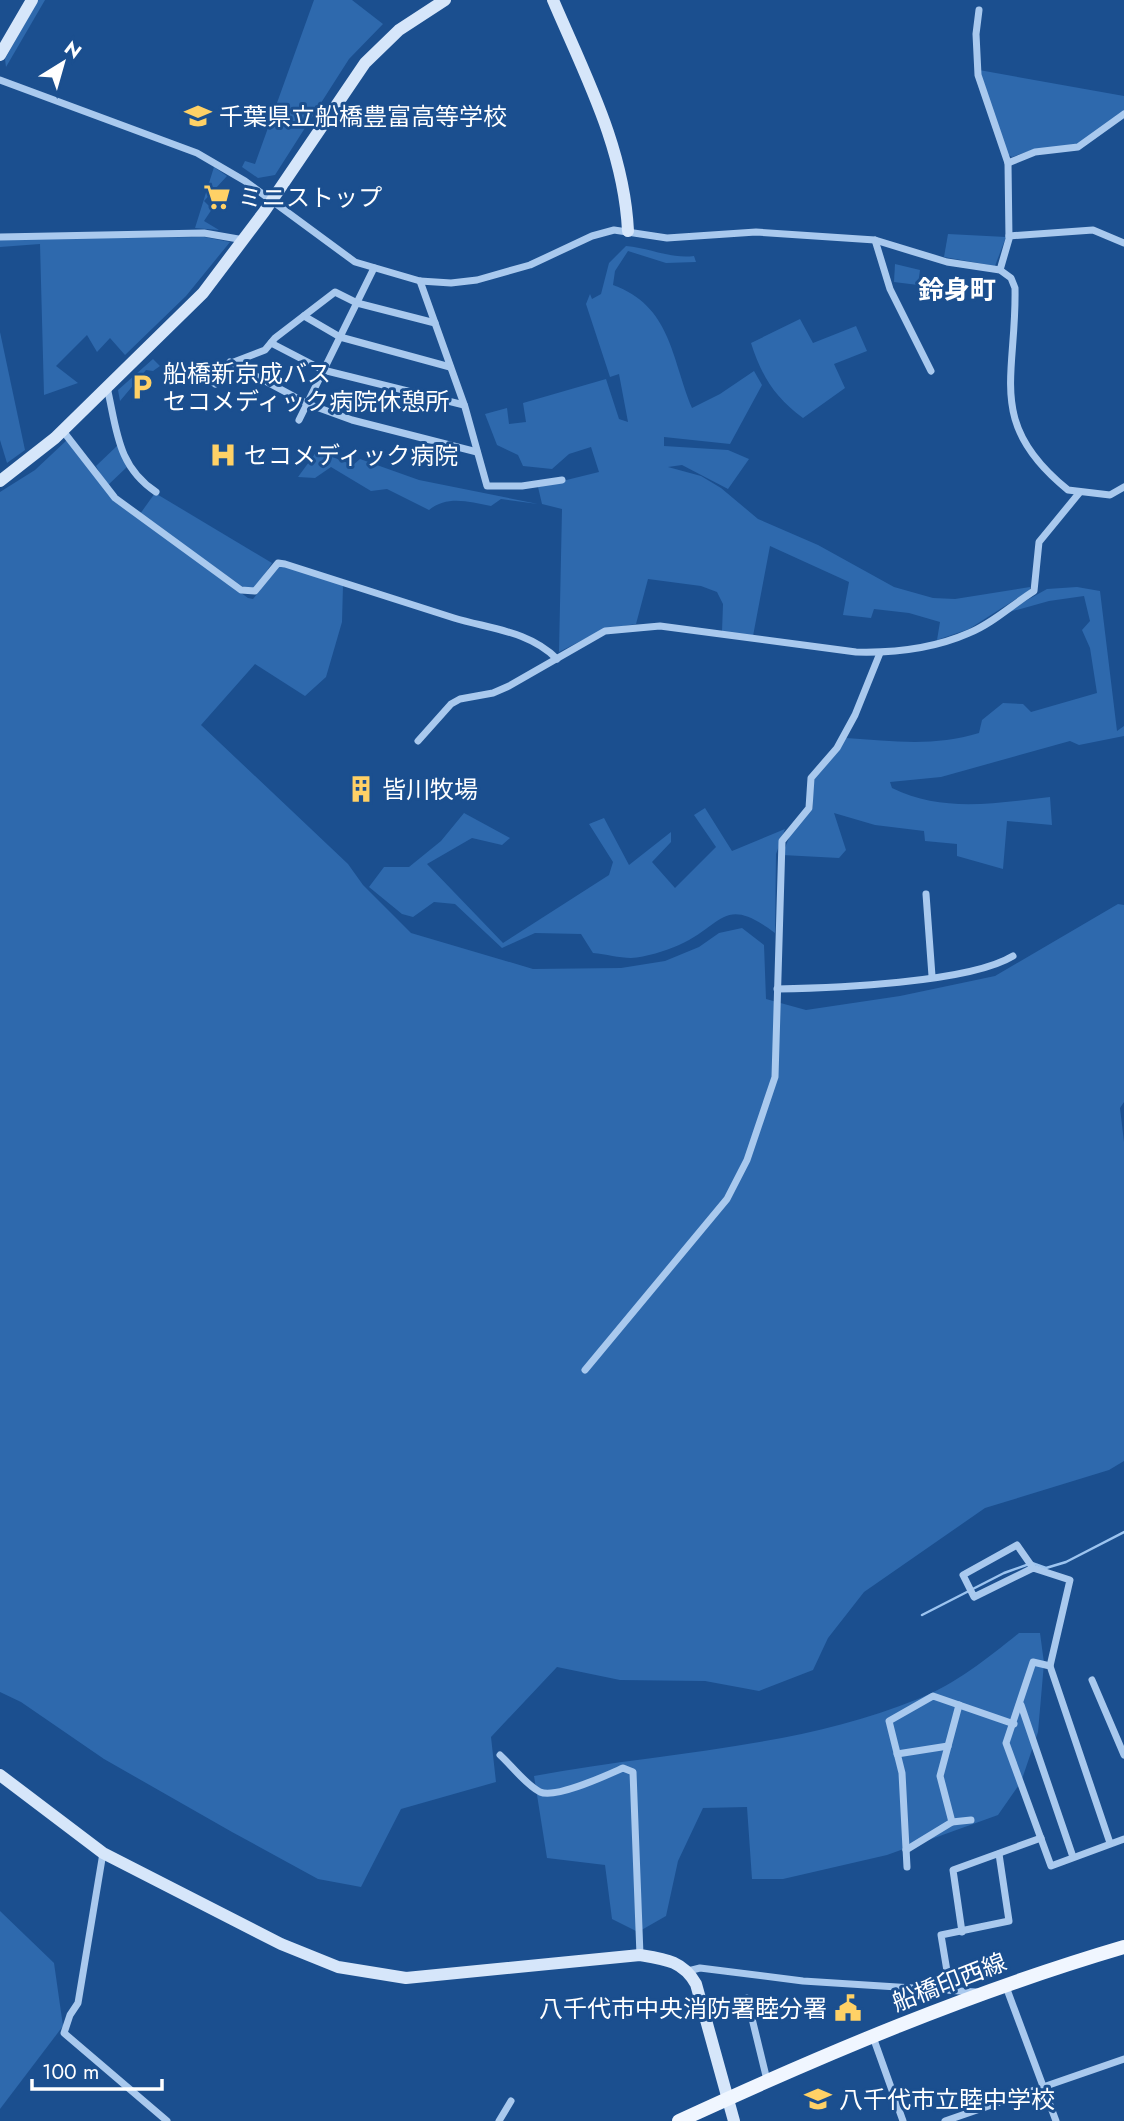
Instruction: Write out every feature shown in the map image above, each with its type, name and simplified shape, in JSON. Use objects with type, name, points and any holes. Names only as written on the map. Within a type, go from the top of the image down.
[{"type":"main road","name":"船橋印西線","points":[[679,2121],[767,2081],[1004,1983],[1124,1947]]},
{"type":"street","points":[[0,55],[32,0]]},
{"type":"street","points":[[0,481],[63,431],[203,293],[244,240],[365,63],[399,30],[445,0]]},
{"type":"street","points":[[553,0],[614,147],[624,190],[628,231]]},
{"type":"street","points":[[979,10],[976,34],[978,75],[1008,163],[1009,236],[1000,270]]},
{"type":"street","points":[[0,80],[197,153],[229,170],[355,262],[420,281],[450,283],[477,280],[541,261],[592,236],[614,230],[667,238],[756,232],[819,234],[875,240],[947,262],[1000,270],[1011,278],[1015,288],[1009,362],[1016,425],[1028,449],[1058,483],[1068,490],[1110,495],[1124,487]]},
{"type":"street","points":[[1008,163],[1035,152],[1078,148],[1124,114]]},
{"type":"street","points":[[1009,236],[1093,230],[1124,243]]},
{"type":"street","points":[[0,237],[204,233],[244,240]]},
{"type":"street","points":[[875,240],[890,289],[931,371]]},
{"type":"street","points":[[299,420],[374,268]]},
{"type":"street","points":[[420,281],[464,405],[486,486],[522,486],[562,480]]},
{"type":"street","points":[[215,384],[230,362],[265,350],[335,292],[357,303],[435,323]]},
{"type":"street","points":[[304,316],[340,337],[450,367]]},
{"type":"street","points":[[271,343],[324,370],[464,405]]},
{"type":"street","points":[[230,362],[307,404],[352,420],[477,452]]},
{"type":"street","points":[[107,387],[114,422],[130,469],[138,480],[156,492]]},
{"type":"street","points":[[63,431],[83,452],[116,498],[241,590],[255,591],[278,563],[285,564],[467,622],[517,634],[546,648],[557,659]]},
{"type":"street","points":[[418,741],[452,704],[460,699],[493,693],[605,631],[660,626],[880,653],[931,645],[971,633],[1034,591],[1039,542],[1080,492]]},
{"type":"street","points":[[585,1370],[727,1199],[739,1179],[775,1077],[782,841],[809,808],[810,778],[837,748],[855,715],[880,653]]},
{"type":"street","points":[[926,894],[932,976]]},
{"type":"street","points":[[777,989],[849,987],[997,967],[1013,956]]},
{"type":"street","points":[[1033,1568],[974,1597],[963,1574],[1017,1545],[1033,1568],[1070,1580],[1050,1666],[1110,1843]]},
{"type":"street","points":[[1050,1666],[1033,1662],[1021,1705],[1006,1742],[1051,1866],[1124,1839]]},
{"type":"street","points":[[1092,1680],[1124,1755]]},
{"type":"street","points":[[907,1867],[902,1773],[889,1721],[933,1696],[1014,1724]]},
{"type":"street","points":[[1021,1705],[1073,1857]]},
{"type":"street","points":[[953,1822],[940,1776],[959,1706]]},
{"type":"street","points":[[897,1754],[948,1746]]},
{"type":"street","points":[[500,1755],[534,1787],[545,1793],[577,1787],[623,1768],[634,1772],[640,1955]]},
{"type":"street","points":[[0,1775],[103,1853],[281,1944],[338,1967],[405,1978],[640,1955],[677,1963],[688,1971],[696,1984],[734,2121]]},
{"type":"street","points":[[906,1850],[953,1822],[971,1820]]},
{"type":"street","points":[[962,1932],[953,1870],[1041,1838]]},
{"type":"street","points":[[103,1853],[78,2003],[70,2015],[65,2033],[167,2121]]},
{"type":"street","points":[[950,1989],[941,1935],[1009,1921],[999,1854]]},
{"type":"street","points":[[688,1971],[700,1968],[803,1981],[981,1992]]},
{"type":"street","points":[[1004,1983],[1056,2121]]},
{"type":"street","points":[[747,1998],[767,2081]]},
{"type":"street","points":[[873,2036],[903,2121]]},
{"type":"street","points":[[945,2121],[1045,2089],[1124,2059]]},
{"type":"street","points":[[499,2121],[510,2101]]},
{"type":"shaded area","points":[[38,0],[45,0],[6,67],[5,59]]},
{"type":"shaded area","points":[[314,0],[352,0],[383,24],[349,59],[275,175],[258,178],[242,167],[245,161],[255,164]]},
{"type":"shaded area","points":[[979,70],[1124,96],[1124,111],[1078,145],[1035,149],[1012,157],[1007,154]]},
{"type":"shaded area","points":[[214,167],[227,176],[204,201],[212,209],[204,221],[219,230],[195,228]]},
{"type":"shaded area","points":[[948,234],[1006,237],[995,266],[944,257]]},
{"type":"shaded area","points":[[204,237],[230,242],[186,296],[125,355],[110,338],[97,352],[87,335],[56,366],[78,383],[44,395],[40,244],[0,247],[0,239]]},
{"type":"shaded area","points":[[626,246],[677,256],[694,256],[696,262],[666,263],[628,251],[615,271],[613,285],[632,294],[647,306],[658,320],[673,352],[692,408],[720,394],[754,371],[762,385],[730,444],[664,437],[664,446],[728,450],[749,459],[728,489],[682,465],[668,467],[701,476],[721,488],[758,519],[818,545],[894,587],[933,598],[955,599],[1030,587],[1030,590],[969,629],[937,640],[940,622],[909,613],[874,609],[871,618],[843,615],[849,582],[770,546],[753,636],[722,632],[723,604],[717,592],[701,586],[648,579],[636,624],[604,629],[559,652],[562,509],[542,504],[538,487],[599,472],[591,447],[569,454],[552,469],[523,466],[518,455],[497,445],[485,414],[507,408],[509,424],[526,422],[523,403],[606,379],[619,419],[628,422],[619,374],[610,377],[586,304],[590,294],[592,299],[601,294],[609,263]]},
{"type":"shaded area","points":[[895,264],[920,270],[918,285],[894,282]]},
{"type":"shaded area","points":[[800,319],[813,343],[856,326],[867,351],[834,364],[845,388],[803,418],[784,402],[770,385],[751,343]]},
{"type":"shaded area","points":[[0,332],[25,450],[7,463],[0,440]]},
{"type":"shaded area","points":[[153,359],[160,366],[153,371],[146,370],[120,401],[118,390]]},
{"type":"shaded area","points":[[67,440],[114,500],[248,598],[253,599],[280,565],[343,585],[342,622],[326,677],[305,696],[255,664],[201,725],[348,864],[363,885],[411,933],[533,969],[621,968],[665,961],[699,947],[719,933],[742,928],[764,945],[766,999],[806,1010],[900,996],[995,976],[1118,904],[1124,905],[1124,1102],[1120,1108],[1124,1142],[1124,1461],[1109,1470],[985,1508],[864,1592],[828,1638],[813,1670],[759,1691],[705,1681],[620,1680],[557,1667],[491,1737],[496,1782],[401,1809],[361,1887],[318,1879],[104,1759],[21,1702],[0,1692],[0,492],[35,470]]},
{"type":"shaded area","points":[[118,445],[128,466],[107,486],[96,466]]},
{"type":"shaded area","points":[[317,451],[353,465],[360,459],[419,480],[538,504],[501,499],[491,506],[451,501],[429,510],[387,489],[371,491],[331,467],[315,478],[298,477]]},
{"type":"shaded area","points":[[155,493],[272,563],[255,589],[243,587],[140,514]]},
{"type":"shaded area","points":[[1077,587],[1100,591],[1117,731],[1124,726],[1124,736],[1079,745],[1070,741],[941,777],[890,782],[892,788],[911,796],[950,803],[989,803],[1050,797],[1052,825],[1007,821],[1003,869],[957,856],[957,844],[925,841],[924,831],[875,825],[834,813],[846,850],[839,858],[782,855],[791,833],[813,808],[812,779],[846,738],[913,742],[946,740],[979,733],[982,720],[1003,703],[1023,704],[1031,712],[1097,693],[1090,648],[1082,630],[1090,621],[1084,596],[1049,601],[1002,614],[1047,589]]},
{"type":"shaded area","points":[[705,808],[732,851],[785,829],[776,854],[775,933],[758,921],[734,914],[715,922],[679,945],[637,957],[593,953],[581,934],[535,933],[502,948],[455,904],[434,902],[413,917],[402,914],[369,887],[384,867],[409,867],[441,841],[464,813],[510,838],[502,845],[472,838],[427,864],[503,943],[609,875],[613,862],[589,824],[604,818],[629,865],[671,832],[671,842],[652,862],[675,888],[716,847],[694,815]]},
{"type":"shaded area","points":[[1019,1633],[1040,1633],[1044,1663],[1038,1732],[1021,1782],[998,1815],[887,1855],[783,1879],[752,1879],[747,1807],[703,1808],[678,1861],[666,1916],[638,1932],[612,1919],[605,1865],[547,1858],[534,1776],[776,1739],[871,1716],[945,1686]]},
{"type":"shaded area","points":[[0,1911],[54,1963],[63,2026],[0,2109]]},
{"type":"waterway","points":[[922,1615],[1004,1573],[1032,1563],[1046,1568],[1066,1562],[1124,1532]]},
{"type":"place","name":"千葉県立船橋豊富高等学校","points":[[198,116]]},
{"type":"place","name":"ミニストップ","points":[[217,197]]},
{"type":"place","name":"船橋新京成バス セコメディック病院休憩所","points":[[142,387]]},
{"type":"place","name":"セコメディック病院","points":[[223,455]]},
{"type":"place","name":"皆川牧場","points":[[361,789]]},
{"type":"place","name":"八千代市中央消防署睦分署","points":[[848,2008]]},
{"type":"place","name":"八千代市立睦中学校","points":[[818,2099]]},
{"type":"district","name":"鈴身町","points":[[957,290]]}]
